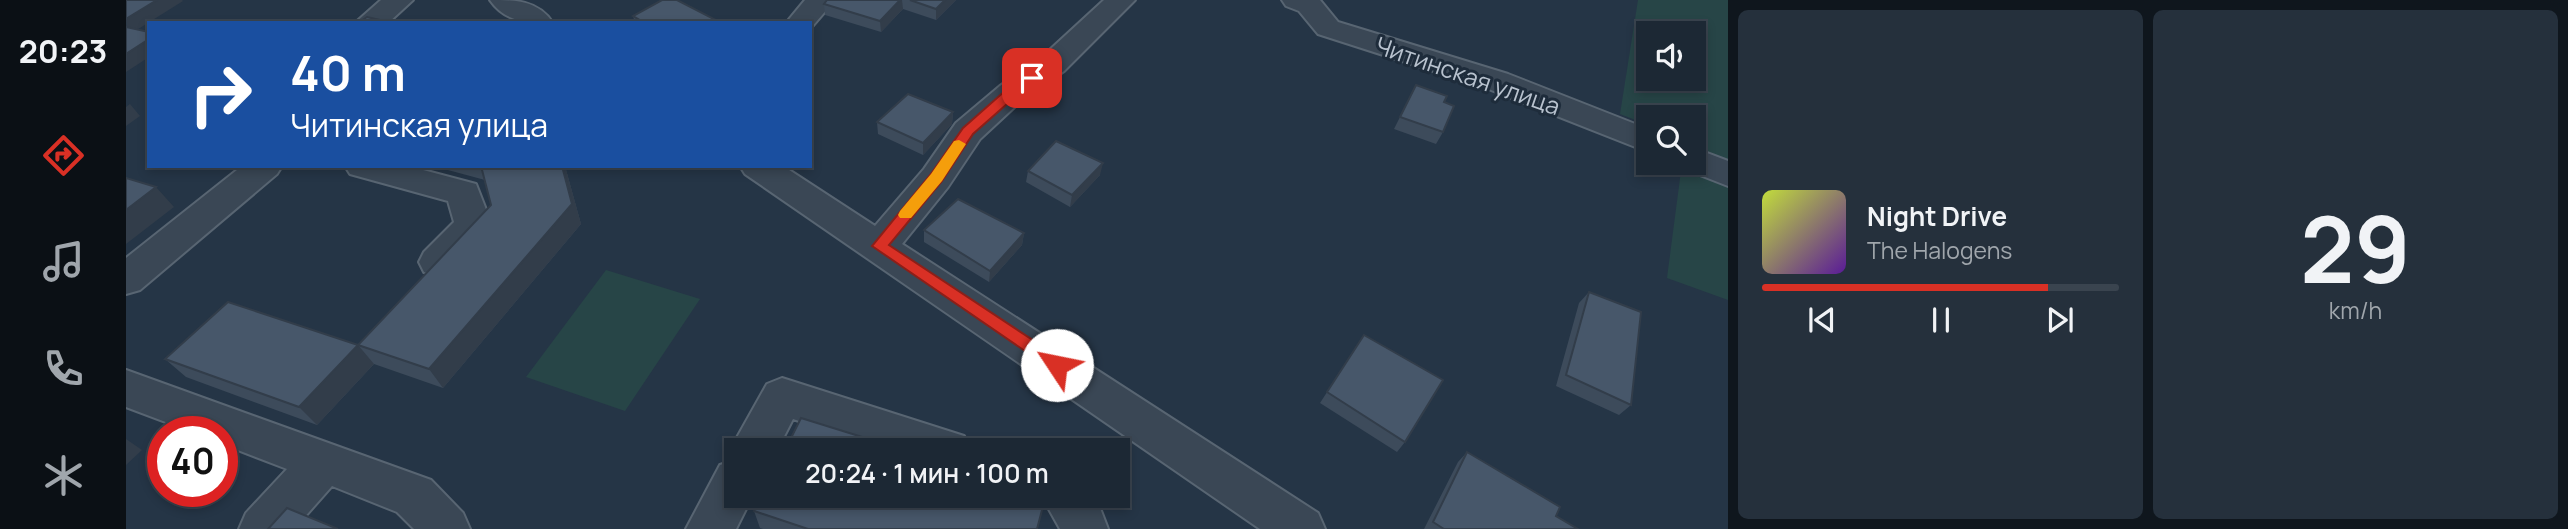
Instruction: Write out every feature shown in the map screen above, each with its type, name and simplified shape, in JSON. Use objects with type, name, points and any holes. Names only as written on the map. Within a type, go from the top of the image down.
[{"type":"street","points":[[372,21],[399,0]]},
{"type":"street","points":[[504,0],[536,21]]},
{"type":"street","points":[[802,21],[821,0]]},
{"type":"street","points":[[879,246],[936,178],[968,131],[1011,93],[1053,64],[1121,0]]},
{"type":"street","name":"Читинская улица","points":[[1296,0],[1309,5],[1328,28],[1497,81],[1636,136]]},
{"type":"street","points":[[1706,165],[1728,174]]},
{"type":"street","points":[[126,279],[263,168]]},
{"type":"street","points":[[369,168],[463,193],[474,225],[410,291]]},
{"type":"street","points":[[760,168],[1301,529]]},
{"type":"street","points":[[126,388],[414,496],[446,529]]},
{"type":"street","points":[[760,438],[782,397],[910,438]]},
{"type":"street","points":[[263,529],[324,462]]},
{"type":"street","points":[[710,529],[724,504]]},
{"type":"street","points":[[1077,508],[1084,529]]},
{"type":"green space","points":[[1638,0],[1728,0],[1728,300],[1667,278],[1680,175],[1706,175],[1706,105],[1636,105],[1636,120],[1620,114]]},
{"type":"green space","points":[[606,270],[700,299],[625,411],[526,377]]},
{"type":"building","points":[[126,0],[157,0],[126,19]]},
{"type":"building","points":[[662,0],[677,0],[714,19],[642,21],[633,16]]},
{"type":"building","points":[[827,0],[900,0],[880,21],[824,4]]},
{"type":"building","points":[[910,0],[945,0],[936,9]]},
{"type":"building","points":[[367,17],[384,21],[361,21]]},
{"type":"building","points":[[126,27],[147,32],[147,40],[126,54]]},
{"type":"building","points":[[1416,85],[1447,96],[1444,102],[1454,106],[1443,132],[1400,117]]},
{"type":"building","points":[[908,94],[953,112],[923,143],[877,122]]},
{"type":"building","points":[[1056,141],[1103,163],[1072,195],[1028,171]]},
{"type":"building","points":[[482,168],[563,168],[572,204],[429,369],[358,345],[491,205]]},
{"type":"building","points":[[126,178],[156,187],[126,210]]},
{"type":"building","points":[[958,199],[1024,233],[990,271],[924,230]]},
{"type":"building","points":[[1589,292],[1641,312],[1631,405],[1566,375]]},
{"type":"building","points":[[228,302],[358,345],[299,407],[165,359]]},
{"type":"building","points":[[1364,335],[1443,380],[1405,442],[1327,392]]},
{"type":"building","points":[[801,418],[865,438],[791,438]]},
{"type":"building","points":[[1467,452],[1560,507],[1556,516],[1578,529],[1444,529],[1433,522]]},
{"type":"building","points":[[287,508],[338,529],[268,529]]},
{"type":"building","points":[[756,508],[1043,508],[1037,529],[808,529],[754,511]]},
{"type":"slow traffic","points":[[905,215],[936,178],[959,144]]},
{"type":"route","points":[[1032,78],[968,131],[936,178],[879,246],[1057,365]]}]
